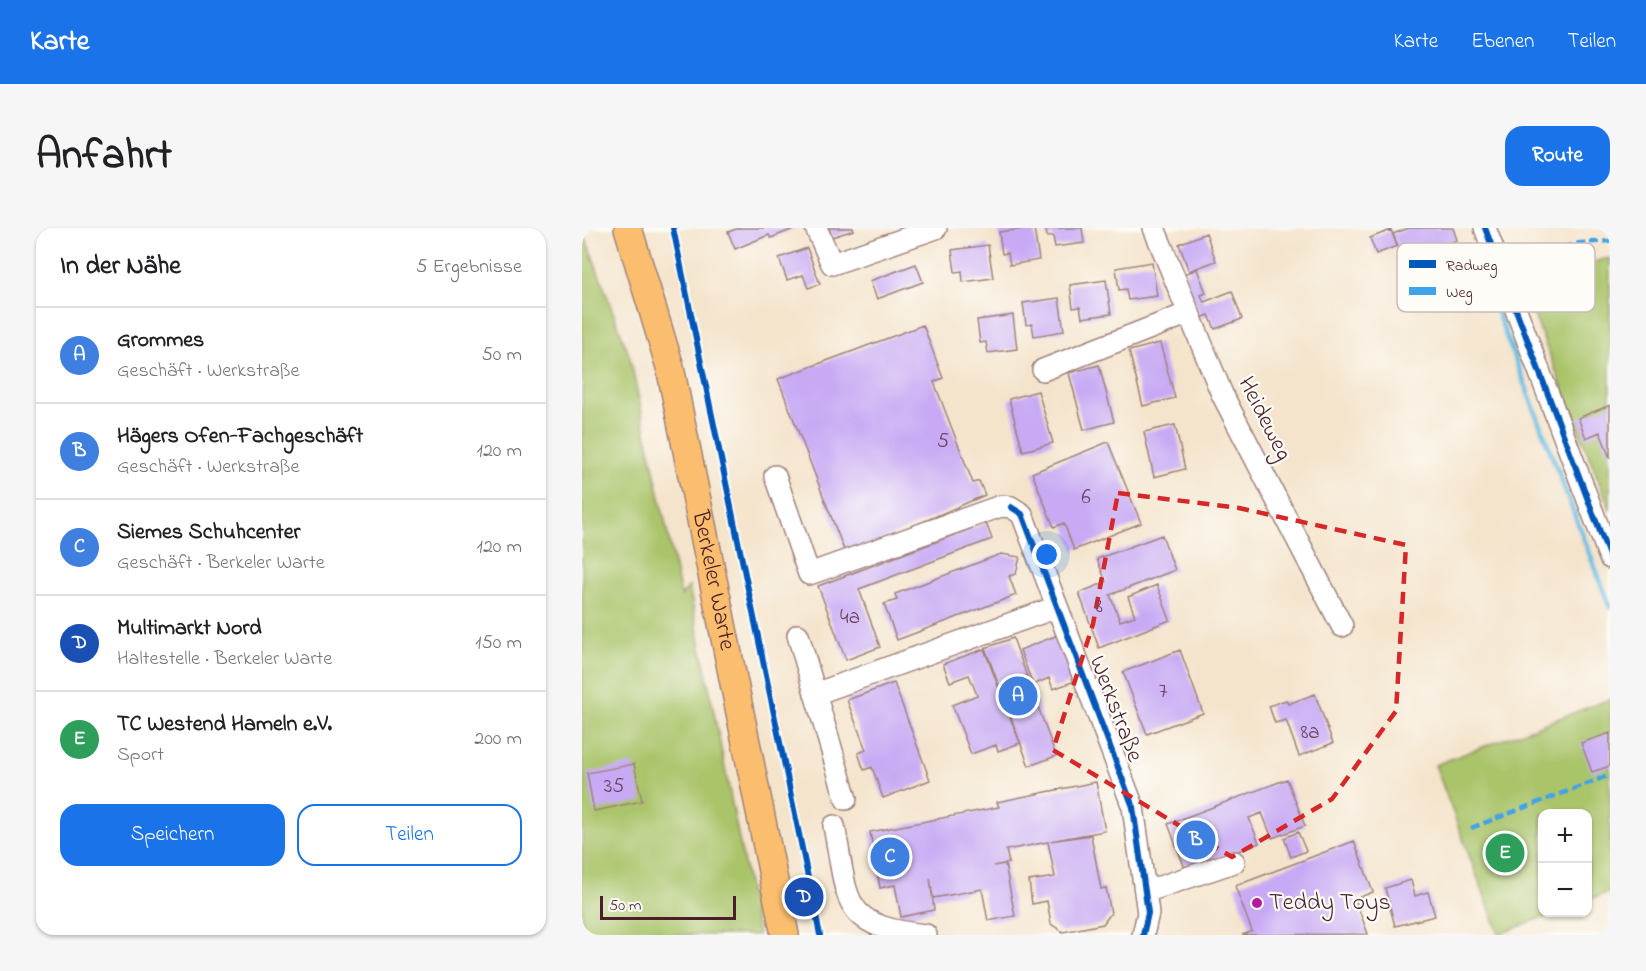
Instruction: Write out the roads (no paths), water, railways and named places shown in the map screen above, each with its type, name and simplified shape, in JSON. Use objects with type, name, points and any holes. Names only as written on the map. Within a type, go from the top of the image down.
[{"type":"main road","name":"Berkeler Warte","points":[[628,228],[670,367],[785,935]]},
{"type":"street","points":[[816,228],[832,264],[936,228]]},
{"type":"street","name":"Heideweg","points":[[1154,228],[1222,394],[1342,626]]},
{"type":"street","points":[[1485,228],[1491,243]]},
{"type":"street","points":[[1517,312],[1610,558]]},
{"type":"street","points":[[1043,370],[1189,313]]},
{"type":"street","name":"Werkstraße","points":[[775,476],[809,574],[1001,506],[1011,507],[1022,514],[1133,807],[1148,913],[1143,935]]},
{"type":"street","points":[[815,694],[1057,606]]},
{"type":"street","points":[[798,635],[846,799]]},
{"type":"street","points":[[834,826],[849,902],[868,923],[895,932],[926,935]]},
{"type":"street","points":[[1145,892],[1234,862]]},
{"type":"waterway","points":[[1497,312],[1610,607]]},
{"type":"place","name":"Grommes","points":[[1018,696]]},
{"type":"place","name":"Hägers Ofen-Fachgeschäft","points":[[1196,840]]},
{"type":"place","name":"TC Westend Hameln e.V.","points":[[1505,853]]},
{"type":"place","name":"Siemes Schuhcenter","points":[[890,857]]},
{"type":"place","name":"Multimarkt Nord","points":[[804,897]]},
{"type":"place","name":"Teddy Toys","points":[[1257,903]]}]
